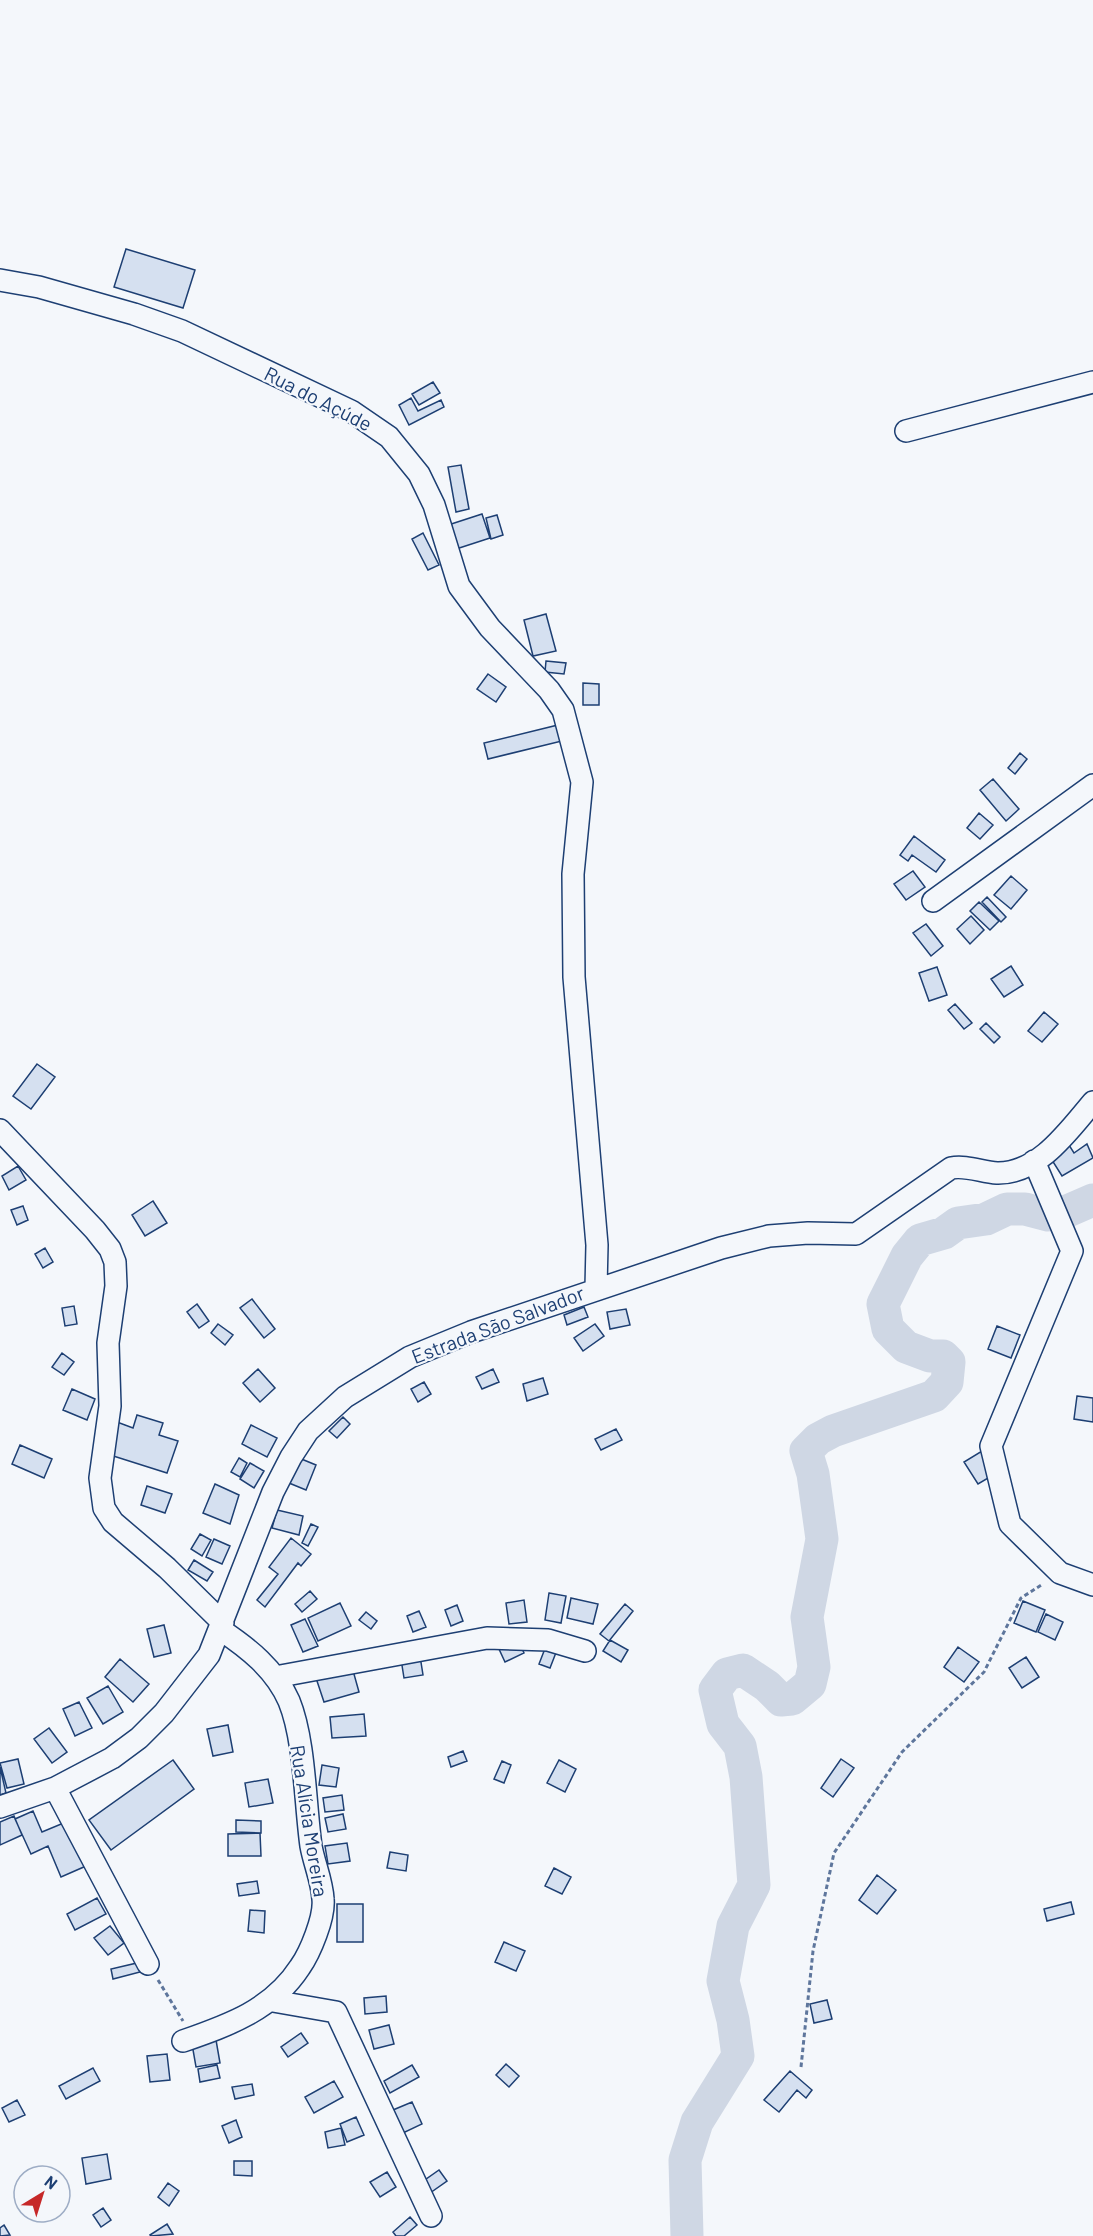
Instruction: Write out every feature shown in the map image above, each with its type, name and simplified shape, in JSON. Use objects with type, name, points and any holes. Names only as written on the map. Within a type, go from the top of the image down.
[{"type":"street","name":"Rua do Açúde","points":[[0,280],[39,287],[124,311],[182,331],[351,411],[389,437],[419,474],[434,505],[459,586],[490,628],[549,690],[562,710],[582,782],[573,874],[574,978],[597,1245],[596,1288]]},
{"type":"street","points":[[906,431],[1093,382]]},
{"type":"street","points":[[933,901],[1093,785]]},
{"type":"street","name":"Estrada São Salvador","points":[[0,1807],[55,1788],[112,1758],[139,1738],[164,1713],[209,1655],[273,1492],[291,1457],[308,1431],[345,1397],[410,1357],[471,1332],[596,1288],[721,1248],[769,1236],[808,1233],[856,1234],[951,1168],[1000,1173],[1035,1161],[1053,1147],[1093,1102]]},
{"type":"street","name":"Rua Alícia Moreira","points":[[0,1130],[95,1230],[110,1249],[115,1262],[116,1286],[108,1343],[110,1406],[100,1478],[104,1508],[113,1522],[167,1568],[222,1626],[250,1649],[275,1677],[289,1702],[301,1754],[311,1848],[324,1900],[316,1931],[300,1967],[273,2001],[235,2023],[188,2040]]},
{"type":"street","points":[[1035,1161],[1072,1251],[991,1446],[1010,1524],[1060,1573],[1093,1585]]},
{"type":"street","points":[[275,1677],[487,1638],[548,1640],[585,1651]]},
{"type":"street","points":[[55,1788],[148,1964]]},
{"type":"street","points":[[273,2001],[336,2012],[431,2216]]},
{"type":"path","points":[[801,2067],[813,1951],[834,1852],[902,1752],[984,1672],[1021,1598],[1060,1573]]},
{"type":"path","points":[[148,1964],[188,2040]]},
{"type":"building","points":[[126,249],[195,270],[183,308],[114,287]]},
{"type":"building","points":[[433,382],[440,393],[419,405],[412,394]]},
{"type":"building","points":[[411,398],[418,411],[441,400],[444,407],[409,425],[399,405]]},
{"type":"building","points":[[461,465],[469,509],[456,512],[448,467]]},
{"type":"building","points":[[482,514],[490,538],[450,551],[442,527]]},
{"type":"building","points":[[497,515],[503,535],[491,539],[486,518]]},
{"type":"building","points":[[423,533],[439,565],[428,570],[412,539]]},
{"type":"building","points":[[546,614],[556,651],[533,656],[524,620]]},
{"type":"building","points":[[546,661],[566,663],[564,674],[545,672]]},
{"type":"building","points":[[488,674],[506,687],[496,702],[477,689]]},
{"type":"building","points":[[583,683],[599,684],[599,705],[583,705]]},
{"type":"building","points":[[562,724],[566,740],[488,759],[484,743]]},
{"type":"building","points":[[1020,753],[1027,759],[1015,774],[1008,768]]},
{"type":"building","points":[[993,779],[1019,809],[1006,821],[980,790]]},
{"type":"building","points":[[979,813],[993,825],[980,839],[967,828]]},
{"type":"building","points":[[914,836],[945,860],[936,872],[912,855],[908,861],[900,855]]},
{"type":"building","points":[[913,871],[925,887],[906,900],[894,884]]},
{"type":"building","points":[[1011,876],[1027,890],[1011,909],[994,895]]},
{"type":"building","points":[[987,897],[1006,917],[1001,922],[982,902]]},
{"type":"building","points":[[979,902],[999,921],[990,930],[970,911]]},
{"type":"building","points":[[971,916],[984,930],[970,944],[957,929]]},
{"type":"building","points":[[926,924],[943,946],[931,956],[913,933]]},
{"type":"building","points":[[1011,966],[1023,985],[1004,997],[991,979]]},
{"type":"building","points":[[937,967],[947,995],[929,1001],[919,973]]},
{"type":"building","points":[[955,1004],[972,1023],[964,1029],[948,1010]]},
{"type":"building","points":[[1044,1012],[1058,1024],[1042,1042],[1028,1031]]},
{"type":"building","points":[[986,1023],[1000,1037],[994,1043],[980,1029]]},
{"type":"building","points":[[37,1064],[55,1077],[31,1109],[13,1096]]},
{"type":"building","points":[[1087,1144],[1093,1158],[1062,1176],[1050,1157],[1069,1145],[1074,1153]]},
{"type":"building","points":[[18,1166],[26,1180],[9,1190],[2,1176]]},
{"type":"building","points":[[153,1201],[167,1223],[145,1236],[132,1215]]},
{"type":"building","points":[[23,1206],[28,1220],[17,1225],[11,1210]]},
{"type":"building","points":[[45,1248],[53,1262],[43,1268],[35,1254]]},
{"type":"building","points":[[252,1299],[275,1329],[264,1338],[240,1308]]},
{"type":"building","points":[[197,1304],[209,1321],[199,1328],[187,1312]]},
{"type":"building","points":[[74,1306],[77,1324],[65,1326],[62,1308]]},
{"type":"building","points":[[584,1307],[588,1317],[567,1325],[564,1315]]},
{"type":"building","points":[[626,1309],[630,1325],[610,1329],[607,1312]]},
{"type":"building","points":[[218,1324],[233,1335],[225,1345],[211,1333]]},
{"type":"building","points":[[595,1324],[604,1336],[583,1351],[574,1338]]},
{"type":"building","points":[[997,1326],[1020,1335],[1011,1358],[988,1349]]},
{"type":"building","points":[[62,1353],[74,1362],[64,1375],[52,1367]]},
{"type":"building","points":[[258,1369],[275,1388],[260,1402],[243,1383]]},
{"type":"building","points":[[493,1369],[499,1382],[482,1389],[476,1377]]},
{"type":"building","points":[[543,1378],[548,1394],[527,1401],[523,1384]]},
{"type":"building","points":[[424,1382],[431,1394],[418,1402],[411,1389]]},
{"type":"building","points":[[72,1389],[95,1399],[87,1420],[63,1410]]},
{"type":"building","points":[[1077,1396],[1093,1398],[1093,1422],[1074,1419]]},
{"type":"building","points":[[137,1415],[163,1423],[159,1435],[178,1441],[167,1473],[107,1454],[117,1422],[133,1428]]},
{"type":"building","points":[[343,1417],[350,1424],[337,1438],[329,1431]]},
{"type":"building","points":[[251,1425],[277,1438],[267,1457],[242,1444]]},
{"type":"building","points":[[616,1429],[622,1440],[601,1450],[595,1439]]},
{"type":"building","points":[[20,1445],[52,1459],[44,1478],[12,1464]]},
{"type":"building","points":[[982,1451],[995,1474],[978,1484],[964,1462]]},
{"type":"building","points":[[239,1458],[247,1463],[240,1477],[231,1472]]},
{"type":"building","points":[[299,1458],[316,1465],[306,1490],[289,1483]]},
{"type":"building","points":[[250,1463],[264,1471],[254,1488],[240,1479]]},
{"type":"building","points":[[215,1484],[239,1495],[230,1524],[203,1513]]},
{"type":"building","points":[[147,1486],[172,1494],[165,1513],[141,1505]]},
{"type":"building","points":[[277,1510],[303,1516],[299,1535],[272,1528]]},
{"type":"building","points":[[311,1524],[318,1527],[308,1546],[302,1543]]},
{"type":"building","points":[[200,1534],[211,1540],[202,1556],[191,1549]]},
{"type":"building","points":[[291,1538],[311,1554],[301,1566],[298,1563],[265,1607],[257,1600],[278,1574],[269,1567]]},
{"type":"building","points":[[214,1539],[230,1546],[222,1564],[206,1557]]},
{"type":"building","points":[[194,1560],[213,1572],[207,1581],[188,1570]]},
{"type":"building","points":[[310,1591],[317,1599],[302,1612],[295,1604]]},
{"type":"building","points":[[549,1593],[566,1596],[561,1623],[545,1620]]},
{"type":"building","points":[[571,1598],[598,1604],[593,1624],[567,1618]]},
{"type":"building","points":[[524,1600],[527,1622],[509,1624],[506,1603]]},
{"type":"building","points":[[1023,1601],[1045,1610],[1036,1632],[1014,1623]]},
{"type":"building","points":[[340,1603],[351,1626],[318,1641],[308,1618]]},
{"type":"building","points":[[625,1604],[633,1611],[609,1641],[600,1634]]},
{"type":"building","points":[[457,1605],[463,1621],[451,1626],[445,1610]]},
{"type":"building","points":[[419,1611],[426,1627],[413,1632],[407,1616]]},
{"type":"building","points":[[366,1612],[377,1621],[371,1629],[359,1620]]},
{"type":"building","points":[[1046,1614],[1063,1622],[1055,1640],[1038,1632]]},
{"type":"building","points":[[305,1619],[318,1646],[303,1652],[291,1625]]},
{"type":"building","points":[[164,1625],[171,1653],[154,1657],[147,1629]]},
{"type":"building","points":[[518,1640],[524,1653],[505,1662],[499,1649]]},
{"type":"building","points":[[610,1640],[628,1650],[621,1662],[603,1651]]},
{"type":"building","points":[[546,1646],[557,1650],[550,1668],[539,1664]]},
{"type":"building","points":[[958,1647],[979,1662],[964,1682],[944,1667]]},
{"type":"building","points":[[420,1656],[423,1675],[404,1678],[401,1659]]},
{"type":"building","points":[[1026,1657],[1039,1677],[1022,1688],[1009,1668]]},
{"type":"building","points":[[120,1659],[149,1684],[133,1702],[105,1677]]},
{"type":"building","points":[[352,1667],[359,1692],[324,1702],[316,1678]]},
{"type":"building","points":[[108,1686],[123,1712],[103,1724],[87,1698]]},
{"type":"building","points":[[79,1702],[92,1728],[75,1736],[63,1709]]},
{"type":"building","points":[[364,1714],[366,1736],[332,1738],[330,1717]]},
{"type":"building","points":[[228,1725],[233,1752],[213,1756],[207,1729]]},
{"type":"building","points":[[49,1728],[67,1752],[52,1763],[34,1739]]},
{"type":"building","points":[[463,1751],[467,1761],[451,1767],[448,1757]]},
{"type":"building","points":[[18,1759],[24,1784],[7,1788],[0,1763]]},
{"type":"building","points":[[841,1759],[854,1768],[833,1797],[821,1788]]},
{"type":"building","points":[[173,1760],[194,1789],[111,1850],[89,1820]]},
{"type":"building","points":[[559,1760],[576,1769],[565,1792],[547,1783]]},
{"type":"building","points":[[502,1761],[511,1765],[504,1783],[494,1779]]},
{"type":"building","points":[[322,1765],[339,1768],[336,1787],[319,1785]]},
{"type":"building","points":[[0,1767],[6,1793],[0,1795]]},
{"type":"building","points":[[268,1779],[273,1803],[249,1807],[245,1783]]},
{"type":"building","points":[[342,1795],[344,1810],[325,1812],[323,1798]]},
{"type":"building","points":[[33,1811],[42,1832],[66,1822],[86,1866],[61,1877],[48,1846],[31,1854],[15,1819]]},
{"type":"building","points":[[343,1814],[346,1829],[328,1832],[325,1818]]},
{"type":"building","points":[[14,1816],[22,1835],[0,1845],[0,1822]]},
{"type":"building","points":[[236,1820],[261,1821],[261,1833],[236,1832]]},
{"type":"building","points":[[260,1833],[261,1856],[228,1856],[228,1834]]},
{"type":"building","points":[[347,1843],[350,1861],[328,1864],[325,1846]]},
{"type":"building","points":[[390,1852],[408,1855],[406,1871],[387,1868]]},
{"type":"building","points":[[554,1868],[571,1877],[562,1894],[545,1886]]},
{"type":"building","points":[[877,1875],[896,1890],[877,1914],[859,1900]]},
{"type":"building","points":[[257,1881],[259,1893],[239,1896],[237,1884]]},
{"type":"building","points":[[97,1898],[106,1914],[75,1930],[67,1914]]},
{"type":"building","points":[[1071,1902],[1074,1914],[1047,1921],[1044,1909]]},
{"type":"building","points":[[337,1904],[363,1904],[363,1942],[337,1942]]},
{"type":"building","points":[[250,1910],[265,1911],[264,1933],[248,1931]]},
{"type":"building","points":[[110,1926],[124,1943],[108,1955],[94,1938]]},
{"type":"building","points":[[504,1942],[525,1951],[516,1971],[495,1962]]},
{"type":"building","points":[[137,1963],[140,1972],[113,1979],[111,1969]]},
{"type":"building","points":[[386,1996],[387,2012],[365,2014],[364,1998]]},
{"type":"building","points":[[827,2000],[832,2019],[814,2023],[810,2004]]},
{"type":"building","points":[[389,2025],[394,2044],[374,2049],[369,2030]]},
{"type":"building","points":[[301,2033],[308,2043],[288,2057],[281,2047]]},
{"type":"building","points":[[216,2040],[220,2063],[196,2067],[192,2044]]},
{"type":"building","points":[[167,2054],[170,2080],[150,2082],[147,2056]]},
{"type":"building","points":[[506,2064],[519,2076],[509,2087],[496,2075]]},
{"type":"building","points":[[217,2065],[220,2078],[200,2082],[198,2069]]},
{"type":"building","points":[[412,2065],[419,2077],[390,2093],[384,2081]]},
{"type":"building","points":[[93,2068],[100,2081],[66,2099],[59,2086]]},
{"type":"building","points":[[790,2071],[812,2090],[806,2098],[797,2090],[779,2112],[764,2100]]},
{"type":"building","points":[[334,2081],[343,2097],[314,2113],[305,2097]]},
{"type":"building","points":[[252,2084],[254,2095],[235,2099],[232,2087]]},
{"type":"building","points":[[17,2100],[25,2115],[9,2122],[2,2108]]},
{"type":"building","points":[[412,2102],[422,2124],[403,2133],[393,2110]]},
{"type":"building","points":[[356,2117],[364,2135],[347,2142],[340,2124]]},
{"type":"building","points":[[236,2120],[242,2137],[229,2143],[222,2126]]},
{"type":"building","points":[[341,2128],[345,2145],[328,2148],[325,2132]]},
{"type":"building","points":[[107,2154],[111,2179],[86,2184],[82,2158]]},
{"type":"building","points":[[234,2161],[252,2161],[252,2176],[234,2175]]},
{"type":"building","points":[[439,2170],[447,2181],[430,2193],[422,2182]]},
{"type":"building","points":[[387,2172],[396,2187],[380,2197],[370,2182]]},
{"type":"building","points":[[168,2183],[179,2191],[169,2206],[158,2197]]},
{"type":"building","points":[[103,2208],[111,2220],[101,2227],[93,2215]]},
{"type":"building","points":[[410,2217],[417,2225],[404,2236],[396,2236],[393,2232]]},
{"type":"building","points":[[167,2224],[173,2234],[150,2235]]},
{"type":"building","points":[[4,2225],[10,2235],[0,2236],[0,2228]]},
{"type":"waterway","points":[[687,2236],[685,2160],[697,2122],[738,2056],[733,2020],[723,1981],[733,1926],[754,1885],[746,1777],[740,1746],[723,1724],[715,1690],[727,1674],[743,1670],[767,1686],[781,1700],[792,1699],[810,1684],[814,1667],[807,1617],[822,1539],[813,1474],[806,1451],[818,1439],[833,1431],[934,1396],[947,1382],[949,1362],[943,1356],[930,1356],[906,1347],[888,1329],[883,1304],[907,1256],[920,1240],[944,1233],[958,1223],[986,1219],[1007,1209],[1025,1209],[1048,1215],[1063,1213],[1093,1200]]}]
